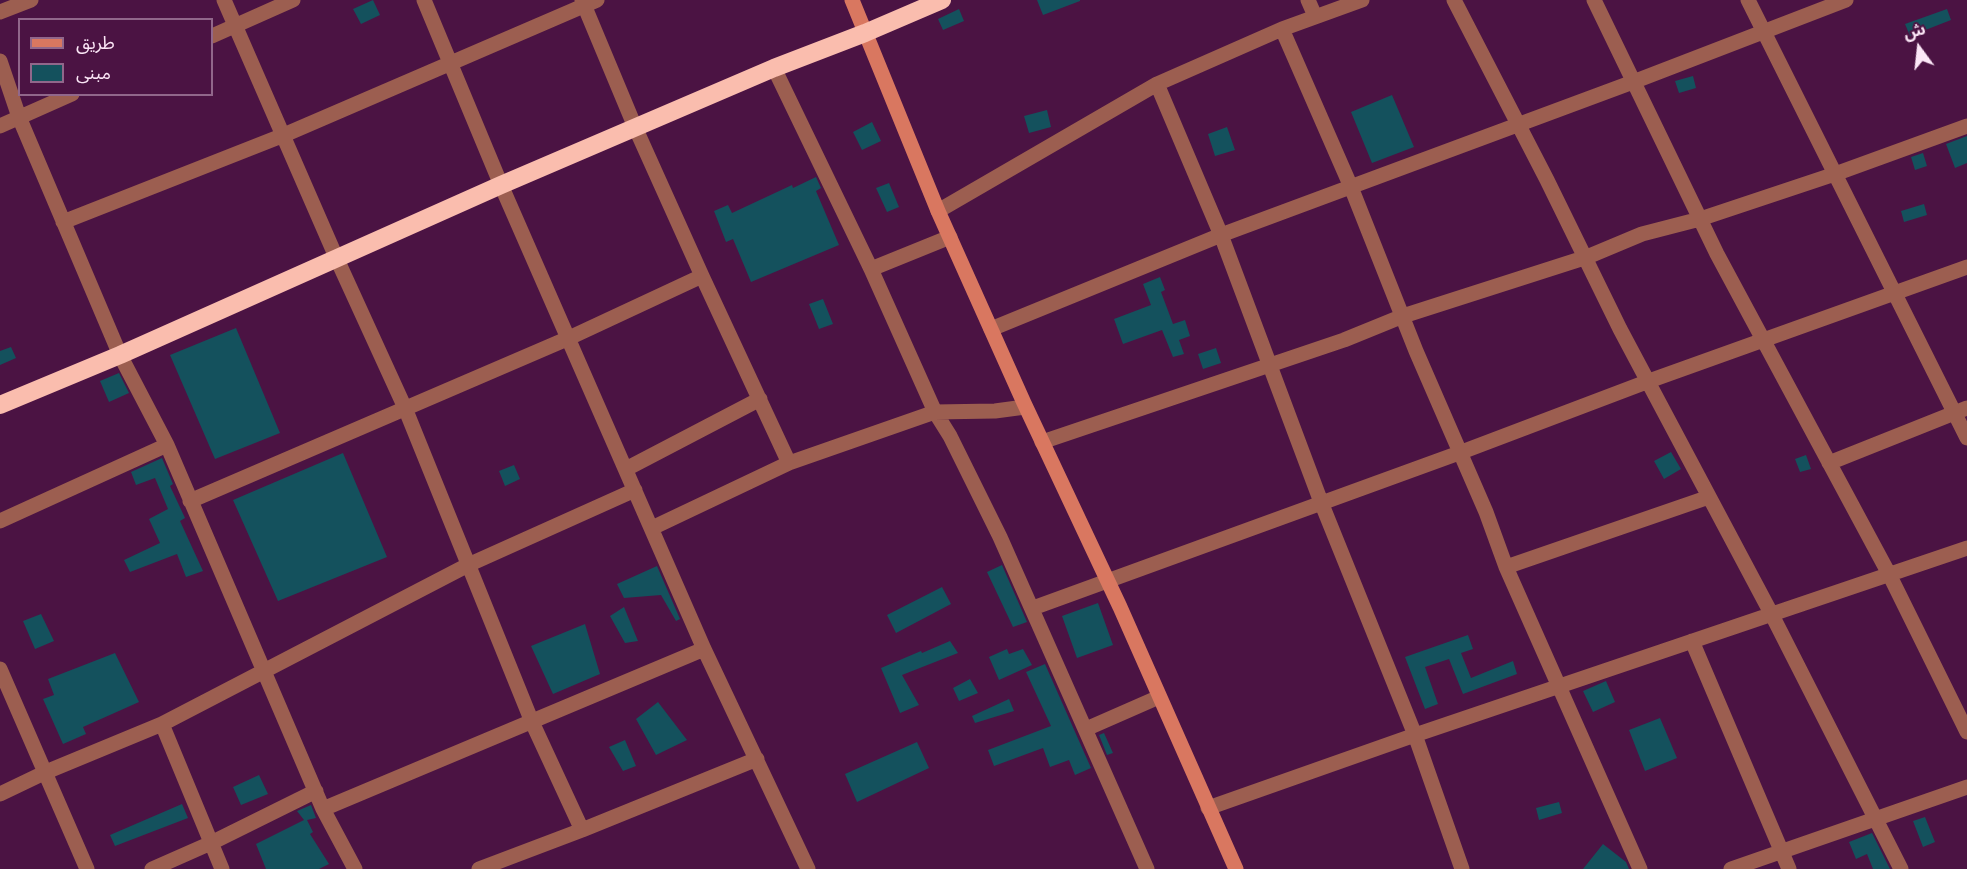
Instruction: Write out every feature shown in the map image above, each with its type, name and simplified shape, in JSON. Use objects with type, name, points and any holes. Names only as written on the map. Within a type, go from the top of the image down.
[{"type":"highway","points":[[0,405],[120,355],[501,184],[774,68],[866,33],[942,0]]},
{"type":"street","points":[[0,12],[31,0]]},
{"type":"street","points":[[224,0],[336,258],[405,408],[532,723],[582,830]]},
{"type":"street","points":[[213,36],[293,0]]},
{"type":"street","points":[[424,0],[501,184],[705,649],[808,869]]},
{"type":"street","points":[[852,0],[938,211],[1025,407],[1120,607],[1236,869]]},
{"type":"street","points":[[1308,0],[1315,16]]},
{"type":"street","points":[[938,211],[1157,84],[1282,29],[1362,0]]},
{"type":"street","points":[[1454,0],[1587,257],[1620,329],[1772,615],[1901,869]]},
{"type":"street","points":[[1594,0],[1700,219],[1889,574],[1967,732]]},
{"type":"street","points":[[1748,0],[1894,293],[1960,410],[1967,438]]},
{"type":"street","points":[[991,329],[1221,235],[1846,0]]},
{"type":"street","points":[[63,222],[284,135],[588,2],[635,127],[789,463]]},
{"type":"street","points":[[1282,29],[1351,187],[1506,567],[1640,869]]},
{"type":"street","points":[[0,61],[19,117],[120,355],[167,445],[323,809],[355,869]]},
{"type":"street","points":[[774,68],[871,268],[934,412],[950,436],[1033,608],[1148,869]]},
{"type":"street","points":[[1157,84],[1221,235],[1321,502],[1415,735],[1462,869]]},
{"type":"street","points":[[0,126],[67,96]]},
{"type":"street","points":[[1042,442],[1344,340],[1403,316],[1587,257],[1642,234],[1700,219],[1835,174],[1967,126]]},
{"type":"street","points":[[871,268],[950,237]]},
{"type":"street","points":[[1033,608],[1459,453],[1649,381],[1967,267]]},
{"type":"street","points":[[190,501],[569,338],[702,276]]},
{"type":"street","points":[[626,469],[759,399]]},
{"type":"street","points":[[652,528],[789,463],[934,412],[995,411],[1025,407]]},
{"type":"street","points":[[1829,463],[1960,410]]},
{"type":"street","points":[[0,521],[167,445]]},
{"type":"street","points":[[0,794],[46,772],[162,724],[468,565],[635,490]]},
{"type":"street","points":[[1506,567],[1709,496]]},
{"type":"street","points":[[1208,808],[1415,735],[1967,548]]},
{"type":"street","points":[[1692,641],[1789,869]]},
{"type":"street","points":[[323,809],[705,649]]},
{"type":"street","points":[[0,669],[87,869]]},
{"type":"street","points":[[1086,729],[1159,697]]},
{"type":"street","points":[[162,724],[222,869]]},
{"type":"street","points":[[479,869],[757,759]]},
{"type":"street","points":[[1731,869],[1967,787]]},
{"type":"street","points":[[152,869],[211,843],[316,791]]},
{"type":"building","points":[[373,0],[380,15],[361,24],[353,9]]},
{"type":"building","points":[[1037,0],[1080,0],[1080,1],[1043,15]]},
{"type":"building","points":[[959,9],[964,21],[943,30],[938,19]]},
{"type":"building","points":[[1947,9],[1951,20],[1910,36],[1905,24]]},
{"type":"building","points":[[1693,76],[1696,88],[1679,93],[1675,81]]},
{"type":"building","points":[[1392,95],[1414,147],[1372,163],[1351,112]]},
{"type":"building","points":[[1047,110],[1051,127],[1029,133],[1024,116]]},
{"type":"building","points":[[872,122],[881,141],[862,150],[853,132]]},
{"type":"building","points":[[1227,127],[1235,150],[1215,156],[1208,134]]},
{"type":"building","points":[[1967,136],[1967,163],[1955,168],[1946,144]]},
{"type":"building","points":[[1923,153],[1927,166],[1915,170],[1911,157]]},
{"type":"building","points":[[816,177],[821,188],[816,191],[839,245],[751,282],[733,239],[726,242],[714,211],[728,205],[732,213],[792,185],[793,188]]},
{"type":"building","points":[[889,183],[899,207],[887,212],[876,188]]},
{"type":"building","points":[[1924,204],[1927,215],[1904,222],[1901,211]]},
{"type":"building","points":[[1160,277],[1165,290],[1161,292],[1173,324],[1185,320],[1190,336],[1179,340],[1184,354],[1173,357],[1162,330],[1123,344],[1114,319],[1151,305],[1143,284]]},
{"type":"building","points":[[823,299],[833,324],[819,329],[809,304]]},
{"type":"building","points":[[236,328],[280,433],[215,459],[170,355]]},
{"type":"building","points":[[11,347],[16,358],[0,365],[0,351]]},
{"type":"building","points":[[1216,348],[1221,363],[1203,369],[1198,354]]},
{"type":"building","points":[[119,373],[129,393],[109,402],[100,381]]},
{"type":"building","points":[[1671,452],[1681,469],[1664,479],[1654,461]]},
{"type":"building","points":[[343,453],[387,557],[278,601],[233,500]]},
{"type":"building","points":[[1806,455],[1811,469],[1800,472],[1795,459]]},
{"type":"building","points":[[162,458],[173,484],[170,486],[185,518],[180,521],[203,571],[186,577],[177,554],[130,572],[124,560],[160,543],[149,519],[168,509],[155,478],[136,485],[131,472]]},
{"type":"building","points":[[514,465],[520,479],[505,486],[499,471]]},
{"type":"building","points":[[1002,565],[1027,622],[1013,627],[987,572]]},
{"type":"building","points":[[657,566],[680,619],[676,621],[661,595],[624,598],[617,584]]},
{"type":"building","points":[[942,587],[951,604],[896,633],[887,615]]},
{"type":"building","points":[[1098,603],[1113,645],[1077,658],[1062,616]]},
{"type":"building","points":[[624,607],[638,641],[625,643],[610,616]]},
{"type":"building","points":[[41,614],[54,641],[35,649],[23,621]]},
{"type":"building","points":[[585,624],[600,674],[553,694],[531,646]]},
{"type":"building","points":[[1468,635],[1473,649],[1461,653],[1471,678],[1513,661],[1517,674],[1463,694],[1449,659],[1425,667],[1438,704],[1425,709],[1405,657]]},
{"type":"building","points":[[950,641],[958,653],[902,675],[919,705],[900,713],[881,668]]},
{"type":"building","points":[[1007,649],[1009,654],[1023,649],[1032,665],[999,680],[989,657]]},
{"type":"building","points":[[115,653],[139,702],[83,727],[86,734],[63,744],[43,699],[54,695],[48,679]]},
{"type":"building","points":[[1045,664],[1091,768],[1075,775],[1069,760],[1050,767],[1043,748],[994,766],[988,750],[1051,726],[1026,672]]},
{"type":"building","points":[[970,679],[978,693],[959,701],[953,688]]},
{"type":"building","points":[[1606,681],[1615,702],[1593,712],[1583,691]]},
{"type":"building","points":[[1009,699],[1014,711],[975,723],[972,716]]},
{"type":"building","points":[[658,702],[687,740],[656,755],[636,719]]},
{"type":"building","points":[[1660,718],[1677,758],[1645,771],[1629,730]]},
{"type":"building","points":[[1104,733],[1113,753],[1107,755],[1099,735]]},
{"type":"building","points":[[625,740],[636,766],[623,771],[609,747]]},
{"type":"building","points":[[917,742],[929,768],[857,802],[845,774]]},
{"type":"building","points":[[259,775],[268,794],[241,805],[233,787]]},
{"type":"building","points":[[1559,802],[1562,813],[1539,820],[1536,808]]},
{"type":"building","points":[[182,804],[188,818],[115,846],[110,835]]},
{"type":"building","points":[[311,805],[316,818],[307,820],[313,832],[310,834],[329,864],[319,869],[266,869],[256,844],[304,820],[297,811]]},
{"type":"building","points":[[1925,817],[1935,842],[1923,847],[1913,821]]},
{"type":"building","points":[[1872,833],[1890,869],[1873,869],[1867,854],[1856,859],[1849,842]]},
{"type":"building","points":[[1603,844],[1626,862],[1629,869],[1583,869]]}]
